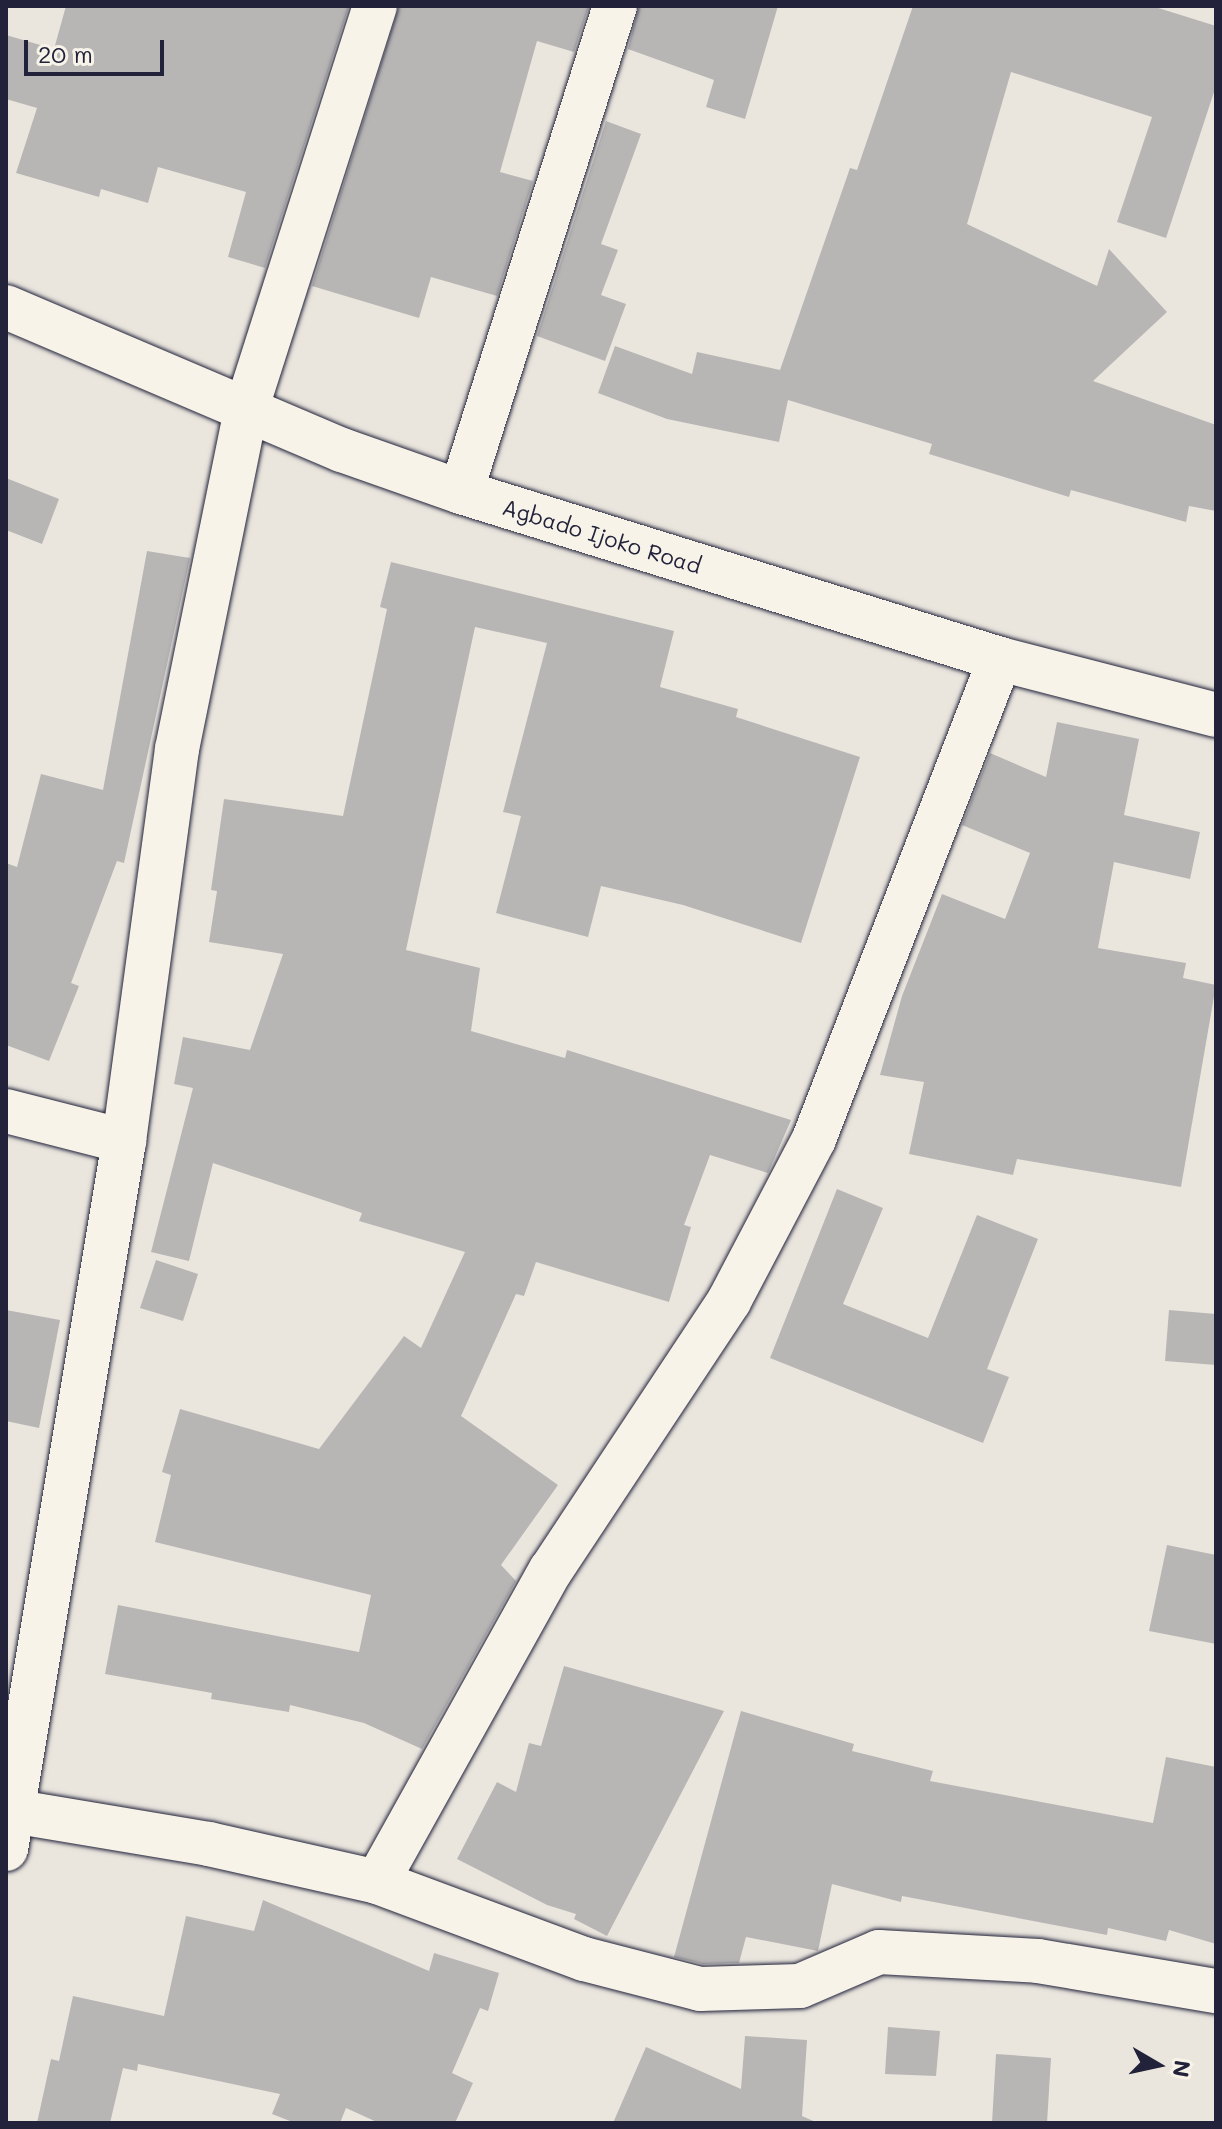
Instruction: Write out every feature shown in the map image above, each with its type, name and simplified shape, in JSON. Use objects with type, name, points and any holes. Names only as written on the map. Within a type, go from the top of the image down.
[{"type":"street","points":[[375,6],[246,410],[177,749],[124,1141],[8,1823],[209,1844],[377,1882],[584,1959],[700,1989],[800,1986],[879,1952],[1038,1961],[1216,1991]]},
{"type":"street","points":[[461,492],[615,6]]},
{"type":"street","name":"Agbado Ijoko Road","points":[[6,307],[246,410],[461,492],[1000,659],[1216,715]]},
{"type":"street","points":[[377,1882],[551,1570],[729,1301],[814,1139],[1000,659]]},
{"type":"street","points":[[6,1111],[124,1141]]},
{"type":"building","points":[[66,6],[349,6],[265,268],[228,257],[246,192],[158,167],[148,203],[101,189],[99,197],[16,173],[37,108],[6,99],[6,35],[54,49]]},
{"type":"building","points":[[399,6],[589,6],[574,52],[537,41],[500,172],[533,181],[497,296],[431,277],[419,318],[312,286]]},
{"type":"building","points":[[639,6],[778,6],[745,119],[706,107],[714,80],[628,49]]},
{"type":"building","points":[[913,6],[1152,6],[1216,26],[1216,86],[1166,238],[1117,222],[1152,117],[1011,72],[967,224],[1097,286],[1109,249],[1167,312],[1093,381],[1216,425],[1216,511],[1189,506],[1186,522],[1071,490],[1069,497],[929,454],[932,444],[788,400],[779,442],[667,419],[598,393],[615,346],[692,374],[697,352],[780,370],[850,168],[857,170]]},
{"type":"building","points":[[606,121],[641,134],[601,244],[618,250],[601,295],[626,304],[605,361],[537,336]]},
{"type":"building","points":[[6,478],[59,499],[42,544],[6,530]]},
{"type":"building","points":[[147,551],[190,558],[124,863],[117,861],[71,983],[79,986],[49,1061],[6,1045],[6,863],[17,867],[41,774],[103,790]]},
{"type":"building","points":[[391,562],[674,631],[660,687],[738,709],[736,717],[860,757],[801,943],[683,905],[601,886],[588,937],[496,913],[521,816],[503,812],[547,643],[475,627],[406,950],[480,968],[471,1031],[565,1058],[567,1050],[791,1120],[768,1173],[710,1155],[684,1225],[691,1227],[669,1302],[536,1262],[524,1296],[516,1294],[461,1416],[558,1485],[501,1565],[516,1581],[422,1749],[364,1723],[290,1705],[289,1712],[211,1699],[212,1693],[105,1674],[118,1605],[359,1652],[371,1595],[155,1542],[171,1475],[162,1472],[180,1409],[319,1449],[404,1336],[421,1348],[465,1252],[359,1221],[362,1213],[213,1163],[189,1261],[151,1252],[193,1088],[174,1084],[183,1037],[250,1050],[283,954],[209,942],[217,891],[211,890],[224,799],[343,816],[387,609],[380,607]]},
{"type":"building","points":[[1057,722],[1139,739],[1124,815],[1200,832],[1190,879],[1114,862],[1098,948],[1186,963],[1183,978],[1216,985],[1181,1187],[1017,1159],[1013,1175],[909,1154],[924,1082],[880,1075],[902,996],[942,894],[1005,919],[1030,853],[962,825],[990,753],[1046,777]]},
{"type":"building","points":[[837,1189],[883,1208],[843,1304],[928,1338],[977,1215],[1038,1239],[987,1369],[1009,1377],[983,1443],[770,1358]]},
{"type":"building","points":[[156,1260],[198,1274],[183,1321],[140,1308]]},
{"type":"building","points":[[6,1310],[60,1320],[39,1428],[6,1421]]},
{"type":"building","points":[[1169,1310],[1216,1314],[1216,1365],[1165,1361]]},
{"type":"building","points":[[1167,1545],[1216,1555],[1216,1644],[1149,1631]]},
{"type":"building","points":[[564,1666],[724,1711],[607,1936],[574,1919],[576,1914],[547,1905],[457,1859],[497,1782],[516,1792],[529,1743],[541,1746]]},
{"type":"building","points":[[741,1711],[854,1744],[852,1751],[933,1771],[930,1781],[1153,1823],[1166,1757],[1216,1767],[1216,1944],[1169,1930],[1166,1941],[1108,1928],[1107,1935],[902,1896],[901,1902],[832,1884],[818,1951],[746,1937],[739,1963],[703,1964],[674,1957]]},
{"type":"building","points":[[263,1900],[429,1971],[434,1953],[499,1973],[488,2011],[480,2008],[452,2073],[473,2083],[455,2123],[379,2123],[346,2108],[340,2123],[295,2123],[272,2114],[280,2094],[138,2064],[137,2071],[123,2068],[110,2123],[37,2123],[51,2059],[59,2061],[73,1996],[164,2016],[186,1916],[254,1931]]},
{"type":"building","points":[[888,2027],[940,2031],[936,2076],[885,2074]]},
{"type":"building","points":[[745,2036],[807,2040],[802,2116],[818,2123],[613,2123],[646,2047],[741,2089]]},
{"type":"building","points":[[996,2054],[1051,2058],[1047,2123],[992,2123]]}]
